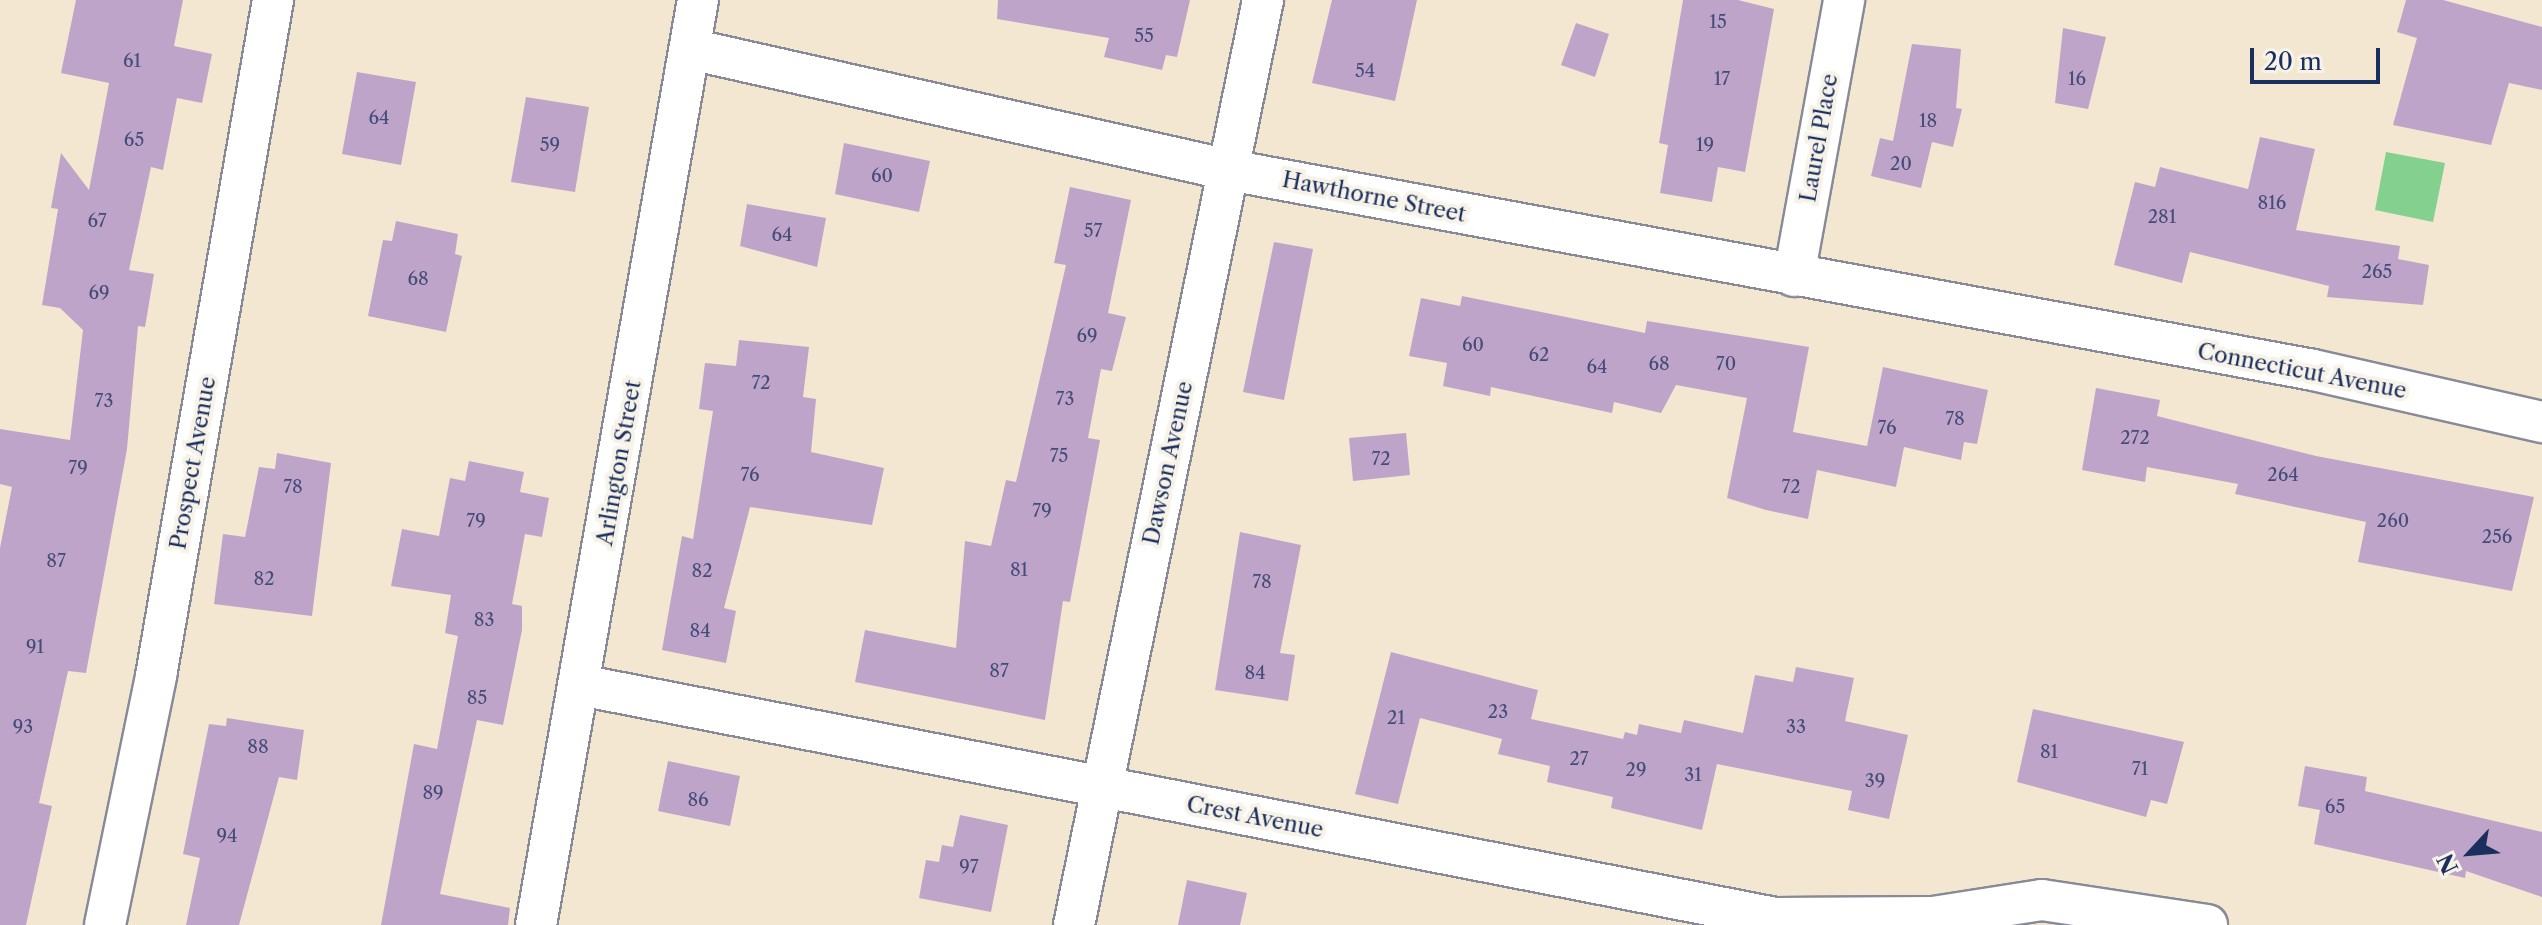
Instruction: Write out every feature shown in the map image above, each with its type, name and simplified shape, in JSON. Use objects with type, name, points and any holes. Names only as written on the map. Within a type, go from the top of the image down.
[{"type":"street","name":"Prospect Avenue","points":[[105,925],[156,676],[273,0]]},
{"type":"street","name":"Arlington Street","points":[[536,925],[698,0]]},
{"type":"street","name":"Dawson Avenue","points":[[1074,925],[1263,0]]},
{"type":"street","name":"Laurel Place","points":[[1794,276],[1844,0]]},
{"type":"street","name":"Hawthorne Street","points":[[690,49],[1229,170],[2061,324]]},
{"type":"street","name":"Connecticut Avenue","points":[[2061,324],[2542,422]]},
{"type":"street","name":"Crest Avenue","points":[[580,685],[1775,918],[1933,917],[2042,900],[2207,925]]},
{"type":"green space","points":[[2386,152],[2445,163],[2433,222],[2375,210]]},
{"type":"building","points":[[76,0],[183,0],[174,46],[212,54],[202,103],[177,98],[163,170],[151,167],[129,270],[154,274],[145,327],[138,326],[127,449],[86,673],[68,671],[39,803],[52,806],[26,925],[0,925],[0,548],[12,487],[0,484],[0,429],[70,440],[83,330],[60,308],[42,305],[58,209],[51,208],[61,153],[89,190],[109,83],[61,73]]},
{"type":"building","points":[[998,0],[1190,0],[1177,57],[1166,55],[1162,70],[1104,57],[1109,38],[997,19]]},
{"type":"building","points":[[1332,0],[1417,0],[1395,101],[1312,83]]},
{"type":"building","points":[[1683,0],[1738,0],[1774,9],[1745,172],[1718,167],[1712,202],[1660,193],[1668,145],[1659,143]]},
{"type":"building","points":[[2406,0],[2443,0],[2542,27],[2542,90],[2509,83],[2491,145],[2393,125],[2417,38],[2397,32]]},
{"type":"building","points":[[1576,23],[1609,34],[1595,77],[1561,65]]},
{"type":"building","points":[[2063,28],[2106,37],[2088,109],[2055,103]]},
{"type":"building","points":[[1912,44],[1961,49],[1956,108],[1962,109],[1953,147],[1932,142],[1921,188],[1871,176],[1880,138],[1893,141]]},
{"type":"building","points":[[357,72],[416,82],[401,165],[342,154]]},
{"type":"building","points":[[526,97],[589,107],[575,192],[511,182]]},
{"type":"building","points":[[2260,137],[2315,149],[2296,230],[2400,246],[2398,259],[2429,265],[2423,305],[2327,297],[2329,286],[2190,252],[2182,283],[2114,265],[2135,182],[2155,187],[2160,167],[2248,189]]},
{"type":"building","points":[[844,143],[930,161],[919,212],[835,194]]},
{"type":"building","points":[[1070,187],[1131,200],[1108,313],[1126,317],[1112,371],[1101,369],[1088,438],[1100,440],[1070,602],[1063,601],[1045,720],[855,682],[865,630],[956,648],[965,541],[991,546],[1006,480],[1016,482],[1066,265],[1054,263]]},
{"type":"building","points":[[747,204],[826,218],[817,267],[740,246]]},
{"type":"building","points":[[396,221],[458,234],[455,254],[462,256],[446,332],[368,316],[383,240],[392,241]]},
{"type":"building","points":[[1274,242],[1313,249],[1284,400],[1243,392]]},
{"type":"building","points":[[1462,296],[1645,333],[1647,321],[1809,347],[1793,432],[1867,446],[1883,367],[1988,390],[1977,444],[1964,442],[1961,460],[1904,447],[1896,487],[1817,470],[1808,519],[1766,510],[1727,498],[1747,398],[1676,385],[1661,413],[1614,402],[1612,413],[1491,387],[1490,396],[1443,386],[1447,363],[1409,356],[1421,298],[1460,306]]},
{"type":"building","points":[[739,340],[809,347],[803,397],[816,399],[811,452],[884,468],[872,525],[750,507],[724,608],[736,611],[726,663],[662,650],[682,536],[693,539],[713,411],[699,409],[705,363],[736,366]]},
{"type":"building","points":[[2096,388],[2160,400],[2157,416],[2316,456],[2534,497],[2512,591],[2358,562],[2366,522],[2235,494],[2238,484],[2147,467],[2145,482],[2082,470]]},
{"type":"building","points":[[1406,433],[1410,475],[1353,481],[1349,438]]},
{"type":"building","points":[[277,453],[331,463],[312,616],[214,604],[223,534],[245,537],[259,467],[275,469]]},
{"type":"building","points":[[469,461],[524,472],[520,492],[549,498],[542,537],[525,534],[512,604],[522,606],[522,630],[503,725],[477,720],[440,894],[510,908],[508,925],[381,925],[414,744],[437,749],[458,636],[445,633],[451,595],[391,586],[402,529],[439,536],[450,478],[465,481]]},
{"type":"building","points":[[1240,532],[1301,545],[1280,653],[1295,655],[1288,701],[1215,690]]},
{"type":"building","points":[[1391,652],[1538,690],[1531,719],[1623,739],[1625,732],[1637,735],[1639,724],[1681,733],[1684,720],[1743,733],[1755,675],[1793,682],[1796,667],[1854,678],[1845,721],[1908,735],[1889,819],[1848,810],[1852,791],[1717,764],[1702,830],[1611,808],[1613,797],[1547,782],[1550,766],[1498,754],[1502,739],[1420,718],[1398,804],[1355,794]]},
{"type":"building","points":[[2033,709],[2184,742],[2167,804],[2151,800],[2146,817],[2017,782]]},
{"type":"building","points":[[227,718],[304,730],[297,780],[279,777],[239,925],[186,925],[200,858],[183,854],[209,724],[226,726]]},
{"type":"building","points":[[668,761],[740,776],[730,826],[658,811]]},
{"type":"building","points":[[2305,766],[2367,777],[2365,791],[2542,832],[2542,897],[2466,871],[2465,878],[2314,844],[2320,810],[2298,806]]},
{"type":"building","points":[[960,815],[1008,825],[991,912],[919,898],[926,860],[939,862],[942,845],[953,847]]},
{"type":"building","points":[[1187,880],[1247,893],[1240,925],[1178,925]]}]
